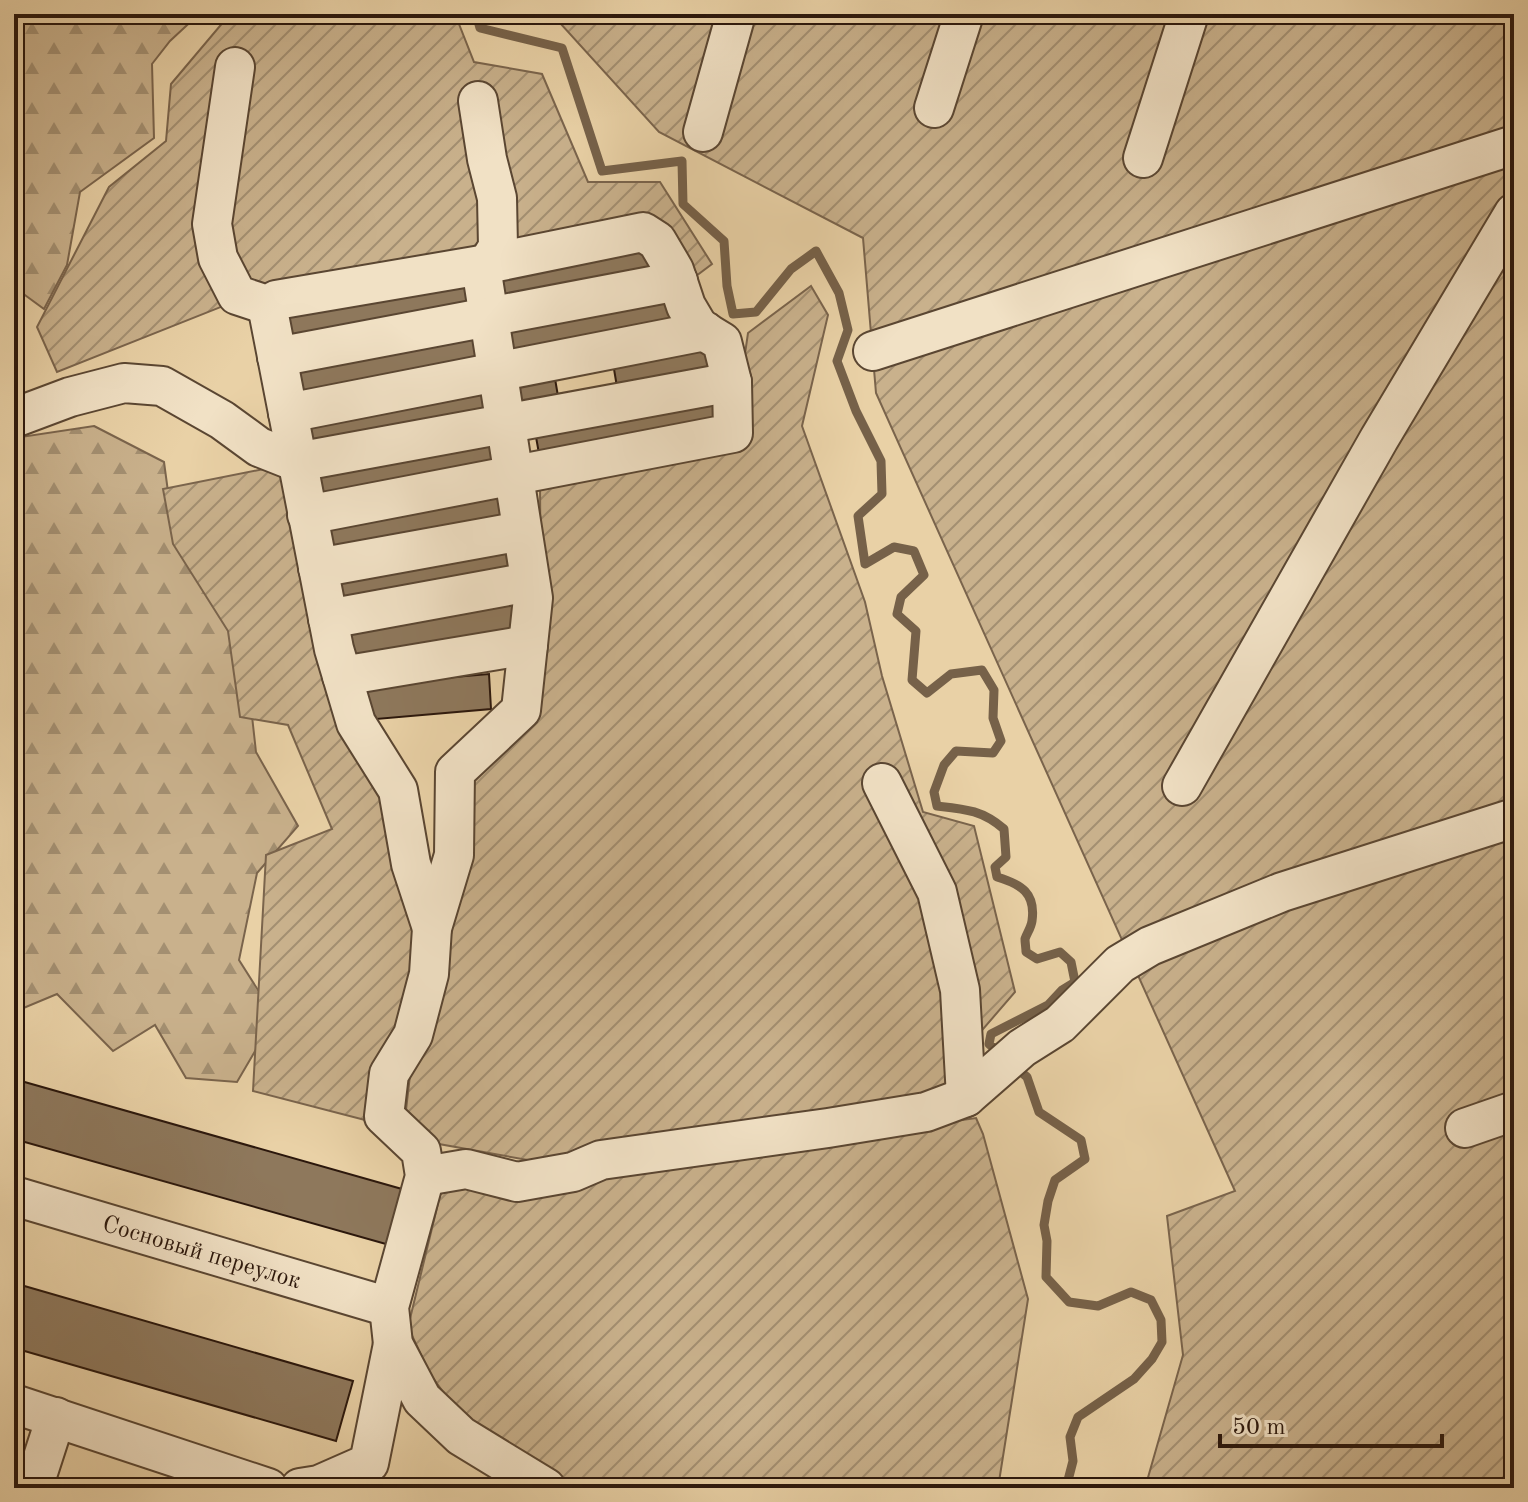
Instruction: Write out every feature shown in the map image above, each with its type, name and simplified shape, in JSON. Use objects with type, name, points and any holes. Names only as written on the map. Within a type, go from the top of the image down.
[{"type":"street","points":[[703,132],[736,14]]},
{"type":"street","points":[[934,108],[964,14]]},
{"type":"street","points":[[1143,158],[1189,14]]},
{"type":"street","points":[[235,67],[212,224],[218,258],[237,295],[267,305],[276,300],[487,264],[643,232],[657,241],[674,270],[686,306],[699,328],[722,342],[732,382],[733,433],[307,515]]},
{"type":"street","points":[[300,1488],[319,1485],[369,1463],[391,1326],[425,1176],[421,1151],[384,1116],[389,1074],[413,1035],[429,974],[432,928],[454,855],[455,772],[521,710],[533,598],[482,273],[498,247],[497,198],[478,101]]},
{"type":"street","points":[[873,351],[1514,145]]},
{"type":"street","points":[[1182,786],[1379,439],[1514,213]]},
{"type":"street","points":[[277,357],[678,281]]},
{"type":"street","points":[[267,305],[334,649],[356,723],[398,790],[411,864],[432,928]]},
{"type":"street","points":[[288,413],[705,331]]},
{"type":"street","points":[[14,418],[70,397],[124,383],[162,386],[222,420],[259,447],[297,462],[732,382]]},
{"type":"street","points":[[318,568],[522,531]]},
{"type":"street","points":[[328,619],[530,582]]},
{"type":"street","points":[[342,676],[528,645]]},
{"type":"street","points":[[882,783],[937,892],[960,990],[966,1097]]},
{"type":"street","points":[[425,1176],[466,1169],[517,1182],[573,1172],[601,1160],[926,1112],[966,1097],[1022,1048],[1060,1024],[1120,964],[1150,946],[1282,892],[1514,818]]},
{"type":"street","points":[[1465,1128],[1514,1111]]},
{"type":"street","name":"Сосновый переулок","points":[[14,1196],[391,1326]]},
{"type":"street","points":[[391,1326],[422,1399],[461,1436],[546,1488]]},
{"type":"street","points":[[14,1404],[268,1488]]},
{"type":"street","points":[[33,1488],[56,1417]]},
{"type":"green space","points":[[14,14],[199,14],[170,41],[152,64],[154,138],[80,192],[67,265],[44,309],[14,287]]},
{"type":"green space","points":[[230,14],[455,14],[474,62],[542,74],[588,182],[660,182],[712,264],[688,282],[651,221],[266,289],[57,372],[37,327],[109,187],[166,141],[171,84]]},
{"type":"green space","points":[[542,14],[1514,14],[1514,1488],[1145,1488],[1183,1355],[1167,1216],[1235,1191],[876,393],[863,238],[659,132],[561,24]]},
{"type":"green space","points":[[811,286],[828,315],[802,426],[865,602],[882,676],[923,812],[974,826],[1015,992],[977,1036],[956,1088],[550,1164],[439,1144],[406,1110],[411,1067],[463,777],[541,648],[540,481],[739,395],[748,333]]},
{"type":"green space","points":[[94,426],[164,462],[174,536],[243,635],[256,752],[298,826],[257,873],[239,960],[275,1017],[237,1082],[186,1078],[155,1025],[113,1051],[57,994],[14,1012],[14,438]]},
{"type":"green space","points":[[289,464],[389,794],[424,931],[407,1029],[373,1080],[365,1120],[253,1091],[266,855],[332,829],[288,725],[240,717],[228,631],[173,544],[163,489]]},
{"type":"green space","points":[[976,1118],[1028,1299],[998,1488],[575,1488],[466,1423],[430,1374],[408,1327],[442,1187],[619,1169]]},
{"type":"building","points":[[645,243],[651,276],[501,304],[495,271]]},
{"type":"building","points":[[467,274],[474,311],[281,347],[275,310]]},
{"type":"building","points":[[671,295],[677,328],[509,359],[503,326]]},
{"type":"building","points":[[477,329],[485,367],[296,402],[289,364]]},
{"type":"building","points":[[709,339],[716,376],[618,393],[612,357]]},
{"type":"building","points":[[553,367],[559,402],[518,410],[511,374]]},
{"type":"building","points":[[487,382],[494,418],[304,452],[298,417]]},
{"type":"building","points":[[715,393],[721,425],[540,459],[534,426]]},
{"type":"building","points":[[497,432],[504,469],[315,503],[309,467]]},
{"type":"building","points":[[509,487],[515,523],[324,558],[318,522]]},
{"type":"building","points":[[516,542],[523,577],[341,610],[335,576]]},
{"type":"building","points":[[510,593],[517,633],[350,664],[342,625]]},
{"type":"building","points":[[489,674],[491,709],[365,720],[362,685]]},
{"type":"building","points":[[14,1079],[409,1191],[393,1246],[14,1139]]},
{"type":"building","points":[[14,1283],[353,1381],[336,1441],[14,1348]]},
{"type":"waterway","points":[[476,14],[480,28],[562,48],[602,171],[682,161],[683,204],[724,241],[727,286],[733,314],[756,312],[791,269],[816,251],[839,293],[848,330],[837,361],[856,411],[881,461],[882,494],[858,516],[865,564],[894,547],[914,551],[924,575],[901,597],[897,614],[916,631],[912,680],[927,693],[951,674],[982,670],[994,690],[993,718],[1001,741],[993,753],[956,751],[944,765],[934,792],[937,806],[981,814],[1004,829],[1006,857],[995,867],[997,877],[1020,887],[1032,903],[1032,921],[1025,939],[1026,952],[1037,959],[1060,952],[1071,962],[1075,982],[1048,1005],[991,1034],[989,1044],[1001,1054]]},
{"type":"waterway","points":[[1015,1067],[1027,1077],[1039,1112],[1081,1140],[1085,1159],[1055,1180],[1048,1201],[1044,1225],[1046,1277],[1069,1302],[1098,1306],[1131,1292],[1151,1300],[1161,1320],[1162,1342],[1152,1359],[1134,1379],[1078,1417],[1070,1437],[1073,1461],[1066,1488]]}]
